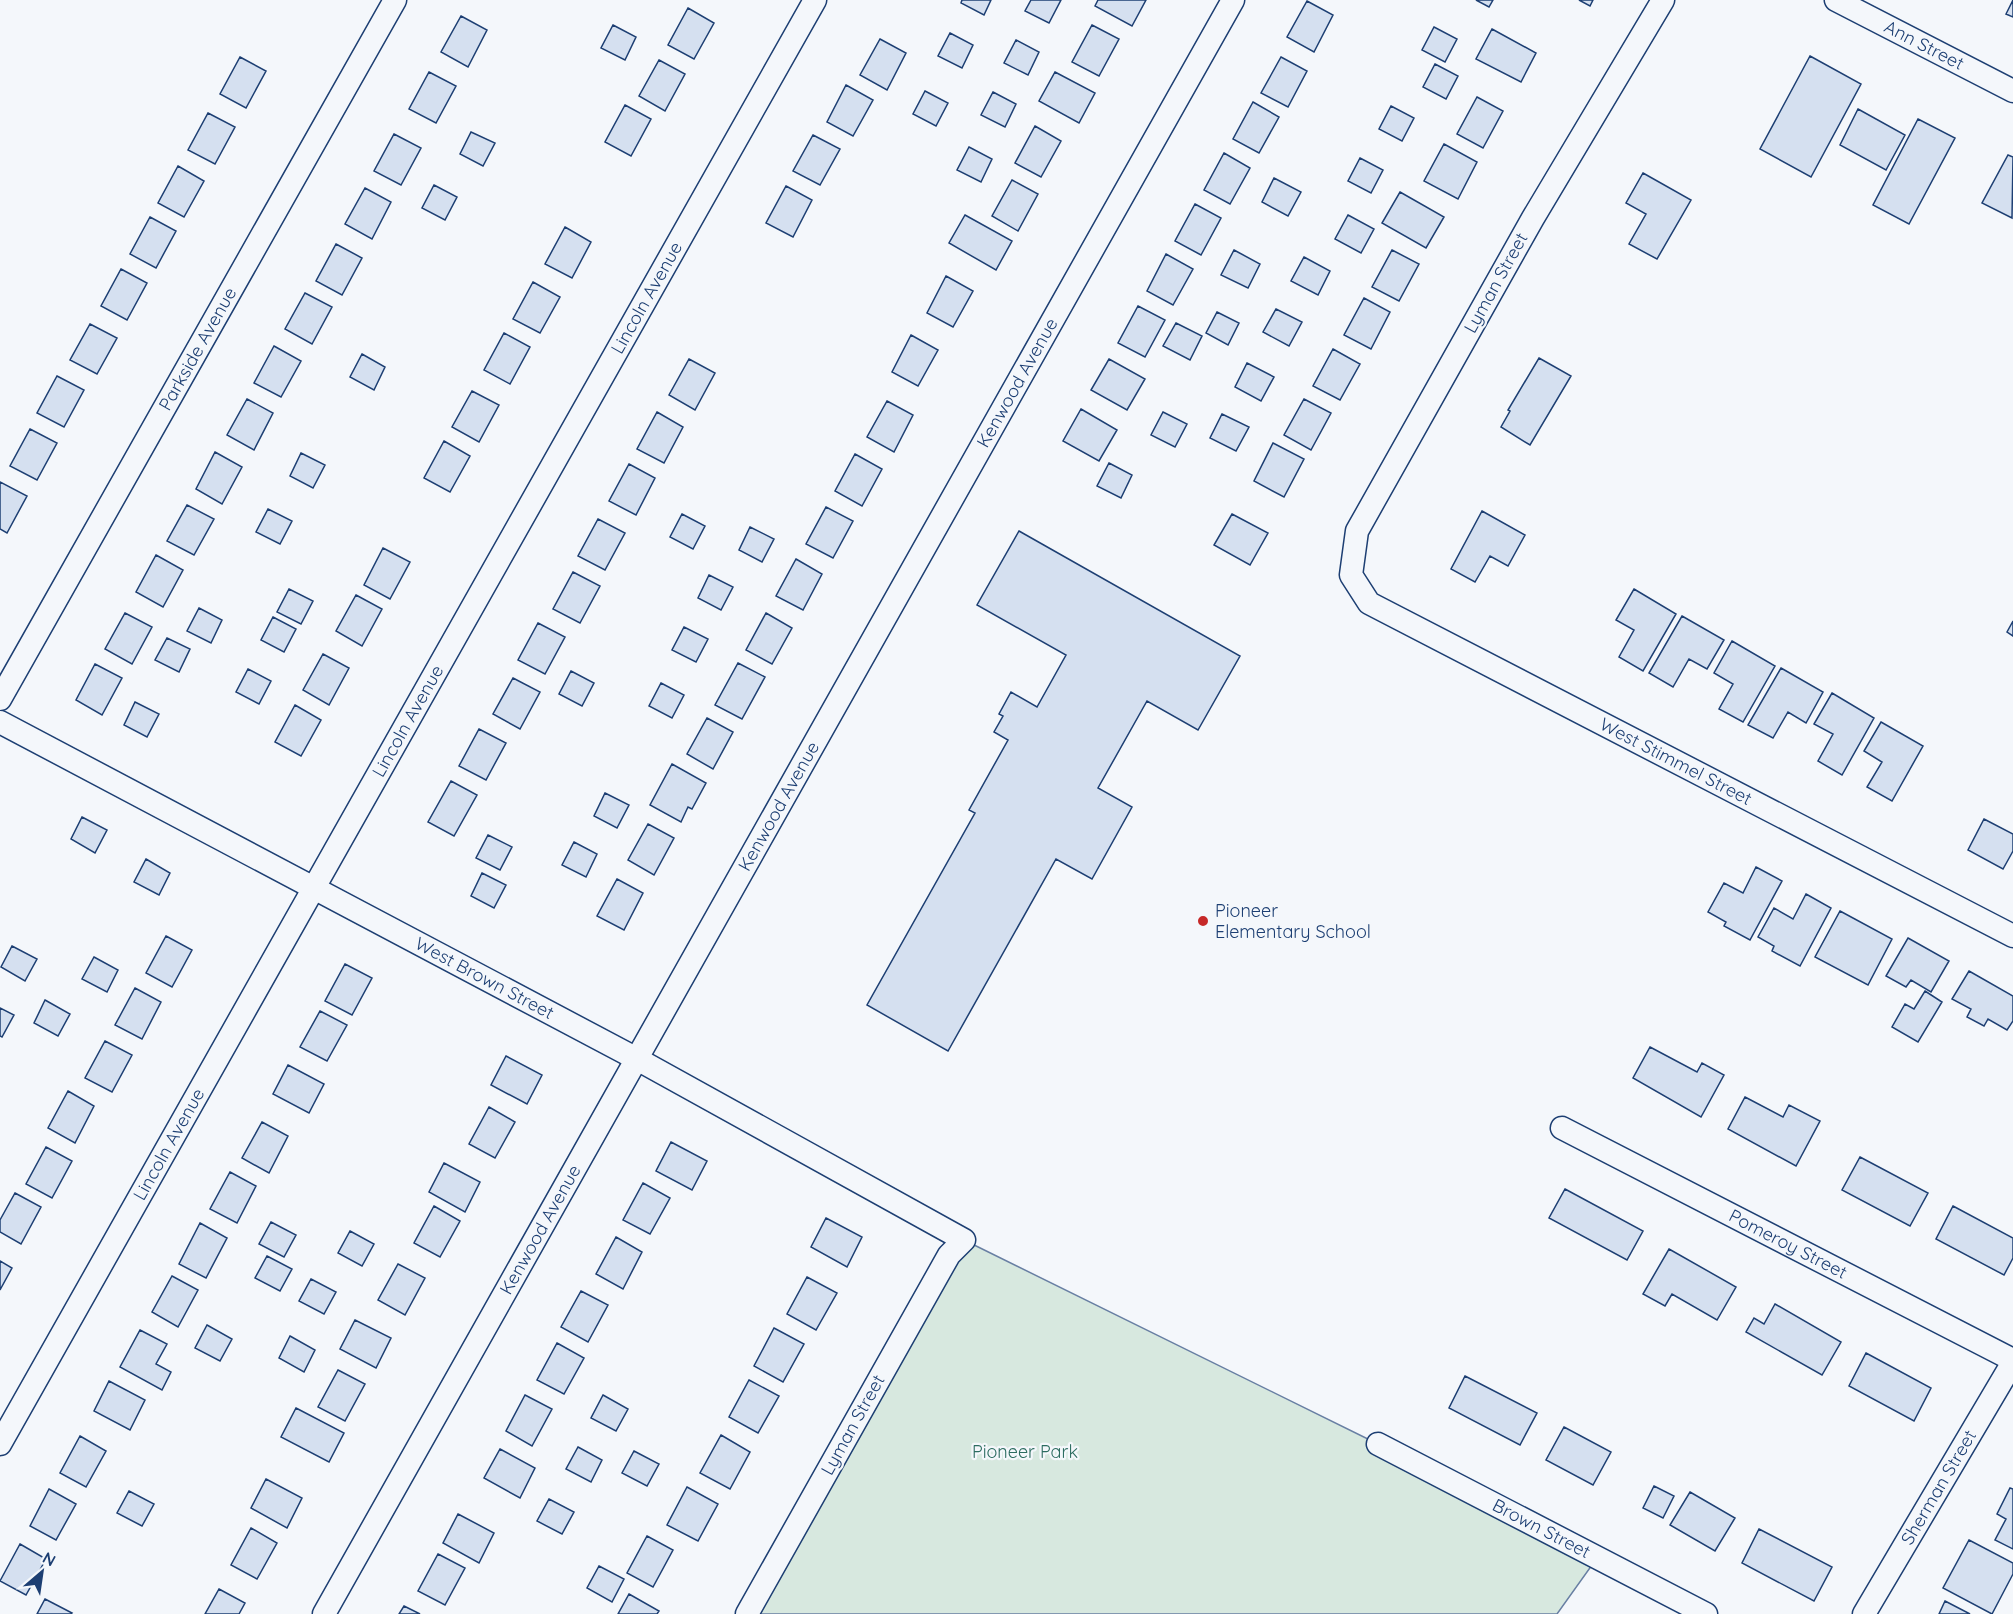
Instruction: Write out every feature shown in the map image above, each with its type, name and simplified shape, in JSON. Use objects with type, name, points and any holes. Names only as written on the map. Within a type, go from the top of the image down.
[{"type":"street","name":"Parkside Avenue","points":[[0,699],[395,0]]},
{"type":"street","name":"Lincoln Avenue","points":[[0,1444],[815,0]]},
{"type":"street","name":"Kenwood Avenue","points":[[324,1614],[1233,0]]},
{"type":"street","name":"Lyman Street","points":[[1351,575],[1357,531],[1527,228],[1663,0]]},
{"type":"street","name":"Ann Street","points":[[1836,0],[2013,91]]},
{"type":"street","name":"West Stimmel Street","points":[[1351,575],[1369,603],[2013,936]]},
{"type":"street","name":"West Brown Street","points":[[0,722],[637,1059],[964,1239]]},
{"type":"street","name":"Pomeroy Street","points":[[1562,1128],[2013,1361]]},
{"type":"street","name":"Lyman Street","points":[[747,1614],[949,1256],[964,1239]]},
{"type":"street","name":"Sherman Street","points":[[1864,1614],[2013,1361]]},
{"type":"street","name":"Brown Street","points":[[1378,1444],[1706,1614]]},
{"type":"green space","name":"Pioneer Park","points":[[964,1240],[1378,1444],[1597,1558],[1557,1614],[747,1614]]},
{"type":"building","points":[[962,0],[991,0],[984,15],[961,3]]},
{"type":"building","points":[[1031,0],[1061,0],[1049,23],[1025,11]]},
{"type":"building","points":[[1098,0],[1146,0],[1132,26],[1095,6]]},
{"type":"building","points":[[1476,0],[1493,0],[1489,7]]},
{"type":"building","points":[[1579,0],[1593,0],[1590,6]]},
{"type":"building","points":[[2013,0],[2013,17],[2006,14]]},
{"type":"building","points":[[1307,1],[1333,15],[1314,52],[1287,37]]},
{"type":"building","points":[[688,8],[714,23],[694,59],[668,45]]},
{"type":"building","points":[[461,16],[487,30],[468,67],[441,52]]},
{"type":"building","points":[[613,25],[636,37],[625,60],[601,48]]},
{"type":"building","points":[[1092,25],[1119,39],[1099,76],[1072,62]]},
{"type":"building","points":[[1434,27],[1457,39],[1445,62],[1422,50]]},
{"type":"building","points":[[1492,29],[1536,53],[1521,82],[1476,59]]},
{"type":"building","points":[[950,33],[973,45],[962,68],[938,56]]},
{"type":"building","points":[[880,39],[906,53],[887,90],[860,75]]},
{"type":"building","points":[[1016,40],[1039,52],[1028,75],[1004,63]]},
{"type":"building","points":[[1810,56],[1861,84],[1811,177],[1760,149]]},
{"type":"building","points":[[240,57],[266,71],[246,108],[220,94]]},
{"type":"building","points":[[1281,57],[1307,71],[1288,107],[1261,93]]},
{"type":"building","points":[[659,60],[685,74],[665,111],[639,96]]},
{"type":"building","points":[[1435,64],[1458,76],[1446,99],[1423,87]]},
{"type":"building","points":[[429,72],[456,86],[436,123],[409,109]]},
{"type":"building","points":[[1055,72],[1095,93],[1079,123],[1039,101]]},
{"type":"building","points":[[846,85],[873,100],[853,136],[827,122]]},
{"type":"building","points":[[925,91],[948,103],[936,126],[913,114]]},
{"type":"building","points":[[993,92],[1016,104],[1005,127],[981,115]]},
{"type":"building","points":[[1477,97],[1503,111],[1483,148],[1457,134]]},
{"type":"building","points":[[1253,102],[1279,117],[1259,153],[1233,139]]},
{"type":"building","points":[[625,105],[651,119],[631,156],[605,142]]},
{"type":"building","points":[[1391,106],[1414,118],[1402,141],[1379,129]]},
{"type":"building","points":[[1858,109],[1905,135],[1886,170],[1840,145]]},
{"type":"building","points":[[208,113],[235,127],[215,164],[188,150]]},
{"type":"building","points":[[1918,119],[1955,138],[1909,224],[1873,205]]},
{"type":"building","points":[[1035,126],[1061,141],[1041,177],[1015,163]]},
{"type":"building","points":[[471,132],[495,143],[483,166],[460,154]]},
{"type":"building","points":[[394,134],[421,148],[401,185],[374,171]]},
{"type":"building","points":[[813,135],[840,149],[820,185],[793,171]]},
{"type":"building","points":[[1444,144],[1477,162],[1458,199],[1424,181]]},
{"type":"building","points":[[969,147],[992,159],[981,182],[957,170]]},
{"type":"building","points":[[1224,153],[1250,168],[1230,204],[1204,190]]},
{"type":"building","points":[[2008,155],[2013,157],[2012,218],[1982,203]]},
{"type":"building","points":[[1360,158],[1383,170],[1371,193],[1348,181]]},
{"type":"building","points":[[178,166],[204,181],[184,217],[158,203]]},
{"type":"building","points":[[1643,173],[1691,200],[1657,259],[1629,244],[1646,214],[1626,203]]},
{"type":"building","points":[[1274,178],[1301,192],[1288,216],[1262,202]]},
{"type":"building","points":[[1012,180],[1038,194],[1018,231],[992,216]]},
{"type":"building","points":[[434,185],[457,197],[445,220],[422,208]]},
{"type":"building","points":[[786,186],[812,200],[793,237],[766,223]]},
{"type":"building","points":[[365,188],[391,202],[372,239],[345,224]]},
{"type":"building","points":[[1400,192],[1444,217],[1426,248],[1382,223]]},
{"type":"building","points":[[1195,204],[1221,218],[1201,255],[1175,241]]},
{"type":"building","points":[[965,215],[1012,241],[996,270],[949,243]]},
{"type":"building","points":[[1348,215],[1374,229],[1361,253],[1335,239]]},
{"type":"building","points":[[150,217],[176,231],[156,268],[130,254]]},
{"type":"building","points":[[565,227],[591,242],[572,278],[545,264]]},
{"type":"building","points":[[336,244],[362,258],[342,295],[316,281]]},
{"type":"building","points":[[1234,250],[1260,264],[1248,288],[1221,275]]},
{"type":"building","points":[[1392,250],[1419,264],[1399,301],[1372,287]]},
{"type":"building","points":[[1166,254],[1193,269],[1173,305],[1147,291]]},
{"type":"building","points":[[1304,257],[1330,271],[1318,295],[1291,281]]},
{"type":"building","points":[[121,269],[147,283],[127,320],[101,306]]},
{"type":"building","points":[[946,276],[973,291],[953,327],[927,313]]},
{"type":"building","points":[[533,282],[560,297],[540,333],[513,319]]},
{"type":"building","points":[[305,293],[332,307],[312,344],[285,329]]},
{"type":"building","points":[[1364,298],[1390,312],[1371,349],[1344,335]]},
{"type":"building","points":[[1138,306],[1165,320],[1145,357],[1118,343]]},
{"type":"building","points":[[1276,309],[1302,322],[1289,346],[1263,332]]},
{"type":"building","points":[[1217,312],[1239,323],[1228,345],[1206,333]]},
{"type":"building","points":[[1176,323],[1202,336],[1190,360],[1163,346]]},
{"type":"building","points":[[90,324],[117,338],[97,374],[70,360]]},
{"type":"building","points":[[504,333],[530,347],[510,384],[484,370]]},
{"type":"building","points":[[911,335],[938,350],[918,386],[892,372]]},
{"type":"building","points":[[274,346],[301,361],[281,397],[254,383]]},
{"type":"building","points":[[1333,349],[1360,364],[1340,400],[1313,386]]},
{"type":"building","points":[[362,354],[385,367],[374,390],[350,377]]},
{"type":"building","points":[[1539,358],[1571,376],[1530,445],[1501,427],[1510,411],[1508,410]]},
{"type":"building","points":[[689,359],[715,373],[695,410],[669,395]]},
{"type":"building","points":[[1109,359],[1145,379],[1127,410],[1091,390]]},
{"type":"building","points":[[1247,363],[1274,377],[1261,401],[1235,387]]},
{"type":"building","points":[[57,376],[84,390],[64,427],[37,413]]},
{"type":"building","points":[[472,391],[499,405],[479,442],[452,427]]},
{"type":"building","points":[[247,399],[273,413],[254,450],[227,435]]},
{"type":"building","points":[[1304,399],[1331,413],[1311,450],[1284,435]]},
{"type":"building","points":[[887,401],[913,415],[894,452],[867,437]]},
{"type":"building","points":[[1081,409],[1117,430],[1099,461],[1063,441]]},
{"type":"building","points":[[657,412],[683,427],[664,463],[637,449]]},
{"type":"building","points":[[1163,412],[1187,424],[1175,447],[1151,435]]},
{"type":"building","points":[[1222,414],[1249,427],[1236,451],[1210,438]]},
{"type":"building","points":[[30,429],[57,443],[37,480],[10,466]]},
{"type":"building","points":[[444,441],[470,456],[450,492],[424,478]]},
{"type":"building","points":[[1273,443],[1304,459],[1284,497],[1254,481]]},
{"type":"building","points":[[215,452],[242,467],[222,504],[196,489]]},
{"type":"building","points":[[301,453],[325,465],[313,488],[290,476]]},
{"type":"building","points":[[855,454],[882,469],[862,506],[835,491]]},
{"type":"building","points":[[1109,463],[1132,475],[1121,498],[1097,486]]},
{"type":"building","points":[[629,464],[655,478],[636,515],[609,501]]},
{"type":"building","points":[[0,482],[27,496],[7,533],[0,529]]},
{"type":"building","points":[[187,505],[214,519],[194,555],[167,541]]},
{"type":"building","points":[[826,507],[853,521],[833,558],[806,544]]},
{"type":"building","points":[[268,509],[292,521],[280,544],[256,532]]},
{"type":"building","points":[[1482,511],[1525,535],[1508,566],[1490,556],[1475,582],[1451,569]]},
{"type":"building","points":[[682,514],[705,526],[693,549],[670,537]]},
{"type":"building","points":[[1232,514],[1268,533],[1250,565],[1214,545]]},
{"type":"building","points":[[598,519],[625,533],[605,570],[578,556]]},
{"type":"building","points":[[750,527],[774,539],[762,562],[739,550]]},
{"type":"building","points":[[1019,531],[1240,656],[1198,730],[1147,701],[1098,788],[1132,807],[1092,879],[1056,859],[948,1051],[867,1005],[975,813],[969,810],[1008,740],[994,732],[1003,716],[999,714],[1011,692],[1037,707],[1066,655],[977,605]]},
{"type":"building","points":[[383,548],[410,562],[390,599],[364,585]]},
{"type":"building","points":[[156,555],[183,570],[163,607],[136,592]]},
{"type":"building","points":[[796,559],[822,574],[803,610],[776,596]]},
{"type":"building","points":[[573,572],[600,586],[580,623],[553,609]]},
{"type":"building","points":[[709,575],[733,587],[721,610],[698,598]]},
{"type":"building","points":[[289,589],[313,601],[301,624],[277,612]]},
{"type":"building","points":[[1634,589],[1676,614],[1643,671],[1619,657],[1634,630],[1616,620]]},
{"type":"building","points":[[356,595],[382,609],[362,646],[336,631]]},
{"type":"building","points":[[199,608],[222,620],[211,643],[187,631]]},
{"type":"building","points":[[125,613],[152,627],[132,664],[105,649]]},
{"type":"building","points":[[766,613],[792,628],[772,664],[746,650]]},
{"type":"building","points":[[1682,616],[1724,640],[1707,669],[1689,659],[1673,687],[1649,673]]},
{"type":"building","points":[[273,617],[296,629],[284,652],[261,640]]},
{"type":"building","points":[[2013,621],[2013,636],[2007,632]]},
{"type":"building","points":[[538,623],[565,637],[545,674],[518,660]]},
{"type":"building","points":[[684,627],[708,639],[696,662],[672,650]]},
{"type":"building","points":[[167,638],[190,649],[179,672],[155,660]]},
{"type":"building","points":[[1732,641],[1775,666],[1743,722],[1719,709],[1733,684],[1714,673]]},
{"type":"building","points":[[323,654],[349,668],[329,705],[303,690]]},
{"type":"building","points":[[738,663],[765,677],[742,719],[715,705]]},
{"type":"building","points":[[95,664],[122,678],[102,715],[76,700]]},
{"type":"building","points":[[1781,668],[1823,692],[1806,723],[1788,712],[1773,738],[1748,725]]},
{"type":"building","points":[[248,669],[271,681],[259,704],[236,692]]},
{"type":"building","points":[[571,671],[594,683],[582,706],[559,694]]},
{"type":"building","points":[[513,678],[540,692],[520,729],[493,714]]},
{"type":"building","points":[[661,683],[684,695],[672,718],[649,706]]},
{"type":"building","points":[[1832,693],[1874,718],[1842,775],[1818,761],[1833,734],[1814,724]]},
{"type":"building","points":[[135,702],[159,714],[147,737],[124,725]]},
{"type":"building","points":[[295,705],[321,720],[301,756],[275,742]]},
{"type":"building","points":[[707,718],[733,732],[713,769],[687,754]]},
{"type":"building","points":[[1881,722],[1923,746],[1892,801],[1867,787],[1882,762],[1864,751]]},
{"type":"building","points":[[479,729],[506,743],[486,780],[459,766]]},
{"type":"building","points":[[672,764],[706,783],[692,809],[688,807],[681,822],[650,805]]},
{"type":"building","points":[[451,781],[477,795],[454,836],[428,822]]},
{"type":"building","points":[[605,793],[629,805],[617,828],[594,816]]},
{"type":"building","points":[[82,817],[107,830],[95,853],[71,839]]},
{"type":"building","points":[[1984,819],[2013,834],[2013,851],[2003,869],[1968,850]]},
{"type":"building","points":[[648,824],[674,838],[654,875],[628,860]]},
{"type":"building","points":[[488,835],[512,847],[500,870],[476,858]]},
{"type":"building","points":[[574,842],[597,854],[586,877],[562,865]]},
{"type":"building","points":[[146,859],[170,873],[159,895],[134,882]]},
{"type":"building","points":[[1756,867],[1782,881],[1750,940],[1724,926],[1726,922],[1708,912],[1724,883],[1743,893]]},
{"type":"building","points":[[482,873],[506,885],[494,908],[471,896]]},
{"type":"building","points":[[617,879],[643,893],[624,930],[597,916]]},
{"type":"building","points":[[1806,894],[1831,908],[1800,966],[1772,951],[1774,946],[1758,937],[1774,908],[1793,919]]},
{"type":"building","points":[[1840,911],[1892,939],[1868,985],[1815,957]]},
{"type":"building","points":[[166,936],[192,950],[172,987],[146,973]]},
{"type":"building","points":[[1908,938],[1949,961],[1931,992],[1911,980],[1906,987],[1886,976]]},
{"type":"building","points":[[12,946],[37,959],[25,981],[1,967]]},
{"type":"building","points":[[94,957],[118,970],[107,992],[82,979]]},
{"type":"building","points":[[345,964],[372,978],[352,1015],[325,1001]]},
{"type":"building","points":[[1969,971],[2013,996],[2013,1021],[2007,1030],[1988,1019],[1984,1026],[1967,1017],[1971,1009],[1952,999]]},
{"type":"building","points":[[135,988],[161,1002],[142,1039],[115,1025]]},
{"type":"building","points":[[1925,991],[1942,1002],[1918,1042],[1892,1027],[1905,1004],[1914,1009]]},
{"type":"building","points":[[45,1000],[70,1014],[58,1036],[34,1023]]},
{"type":"building","points":[[0,1008],[14,1015],[2,1037],[0,1036]]},
{"type":"building","points":[[320,1011],[347,1025],[327,1061],[300,1047]]},
{"type":"building","points":[[105,1041],[132,1055],[112,1092],[85,1078]]},
{"type":"building","points":[[1650,1047],[1697,1072],[1702,1063],[1724,1075],[1701,1117],[1633,1078]]},
{"type":"building","points":[[506,1056],[542,1075],[527,1104],[491,1085]]},
{"type":"building","points":[[288,1065],[324,1084],[309,1113],[273,1094]]},
{"type":"building","points":[[68,1091],[94,1106],[75,1143],[48,1128]]},
{"type":"building","points":[[1745,1097],[1783,1117],[1789,1105],[1820,1121],[1796,1166],[1728,1129]]},
{"type":"building","points":[[489,1107],[515,1122],[495,1158],[469,1144]]},
{"type":"building","points":[[262,1122],[288,1136],[269,1173],[242,1158]]},
{"type":"building","points":[[671,1142],[707,1161],[692,1190],[656,1171]]},
{"type":"building","points":[[46,1147],[72,1161],[52,1198],[26,1184]]},
{"type":"building","points":[[1860,1157],[1928,1193],[1910,1226],[1842,1190]]},
{"type":"building","points":[[444,1163],[480,1182],[465,1212],[429,1192]]},
{"type":"building","points":[[230,1172],[256,1186],[237,1223],[210,1209]]},
{"type":"building","points":[[643,1183],[670,1198],[650,1234],[623,1220]]},
{"type":"building","points":[[1565,1189],[1643,1231],[1627,1260],[1549,1218]]},
{"type":"building","points":[[15,1193],[41,1207],[21,1244],[0,1232],[0,1220]]},
{"type":"building","points":[[434,1206],[460,1221],[440,1257],[414,1243]]},
{"type":"building","points":[[1953,1206],[2013,1238],[2013,1258],[2004,1275],[1936,1239]]},
{"type":"building","points":[[826,1218],[862,1237],[847,1267],[811,1247]]},
{"type":"building","points":[[271,1222],[296,1235],[284,1257],[259,1244]]},
{"type":"building","points":[[200,1223],[227,1238],[206,1278],[179,1264]]},
{"type":"building","points":[[350,1231],[374,1244],[362,1266],[338,1253]]},
{"type":"building","points":[[616,1237],[642,1252],[623,1289],[596,1274]]},
{"type":"building","points":[[1669,1249],[1736,1287],[1717,1320],[1672,1294],[1665,1306],[1643,1294]]},
{"type":"building","points":[[267,1256],[292,1269],[280,1291],[255,1278]]},
{"type":"building","points":[[0,1261],[12,1268],[0,1290]]},
{"type":"building","points":[[398,1264],[425,1278],[405,1315],[378,1300]]},
{"type":"building","points":[[172,1276],[198,1290],[178,1327],[152,1312]]},
{"type":"building","points":[[807,1277],[837,1293],[816,1330],[787,1314]]},
{"type":"building","points":[[311,1279],[336,1292],[324,1314],[299,1301]]},
{"type":"building","points":[[581,1291],[608,1305],[588,1342],[561,1327]]},
{"type":"building","points":[[1775,1304],[1841,1342],[1822,1375],[1746,1332],[1754,1318],[1764,1324]]},
{"type":"building","points":[[355,1320],[391,1338],[376,1368],[340,1349]]},
{"type":"building","points":[[207,1325],[232,1339],[220,1361],[195,1348]]},
{"type":"building","points":[[774,1328],[804,1344],[783,1382],[754,1366]]},
{"type":"building","points":[[140,1330],[167,1344],[156,1364],[171,1372],[162,1390],[120,1367]]},
{"type":"building","points":[[290,1336],[315,1350],[304,1372],[279,1358]]},
{"type":"building","points":[[557,1343],[584,1358],[564,1394],[537,1380]]},
{"type":"building","points":[[1866,1353],[1931,1388],[1914,1421],[1849,1386]]},
{"type":"building","points":[[338,1370],[365,1384],[345,1421],[318,1407]]},
{"type":"building","points":[[1465,1376],[1537,1413],[1520,1445],[1449,1408]]},
{"type":"building","points":[[749,1380],[779,1396],[758,1433],[729,1417]]},
{"type":"building","points":[[109,1381],[145,1400],[130,1430],[94,1411]]},
{"type":"building","points":[[525,1395],[552,1409],[532,1446],[506,1431]]},
{"type":"building","points":[[603,1395],[628,1409],[616,1431],[591,1418]]},
{"type":"building","points":[[296,1408],[344,1433],[329,1462],[281,1437]]},
{"type":"building","points":[[1564,1427],[1611,1452],[1593,1485],[1546,1460]]},
{"type":"building","points":[[721,1435],[750,1452],[730,1489],[700,1473]]},
{"type":"building","points":[[80,1436],[106,1451],[86,1487],[60,1473]]},
{"type":"building","points":[[578,1447],[602,1460],[591,1482],[566,1469]]},
{"type":"building","points":[[500,1449],[535,1468],[520,1498],[484,1478]]},
{"type":"building","points":[[634,1451],[659,1464],[647,1486],[622,1473]]},
{"type":"building","points":[[266,1479],[302,1498],[287,1528],[251,1508]]},
{"type":"building","points":[[1654,1486],[1674,1496],[1663,1518],[1643,1508]]},
{"type":"building","points":[[687,1487],[718,1504],[698,1541],[667,1525]]},
{"type":"building","points":[[2010,1488],[2013,1489],[2013,1549],[1995,1540],[2006,1519],[1997,1514]]},
{"type":"building","points":[[49,1489],[76,1504],[56,1540],[30,1526]]},
{"type":"building","points":[[129,1491],[154,1504],[142,1526],[117,1513]]},
{"type":"building","points":[[1690,1492],[1735,1518],[1715,1551],[1670,1525]]},
{"type":"building","points":[[549,1499],[574,1512],[562,1534],[537,1521]]},
{"type":"building","points":[[458,1514],[494,1533],[479,1563],[443,1543]]},
{"type":"building","points":[[251,1528],[277,1543],[257,1579],[231,1565]]},
{"type":"building","points":[[1759,1529],[1832,1567],[1814,1601],[1742,1563]]},
{"type":"building","points":[[647,1536],[673,1550],[653,1587],[627,1573]]},
{"type":"building","points":[[1969,1540],[2013,1563],[2013,1574],[1992,1614],[1943,1588]]},
{"type":"building","points":[[20,1544],[46,1559],[26,1595],[0,1581]]},
{"type":"building","points":[[438,1554],[465,1568],[445,1605],[418,1591]]},
{"type":"building","points":[[599,1566],[624,1579],[612,1602],[587,1588]]},
{"type":"building","points":[[219,1589],[245,1603],[239,1614],[205,1614]]},
{"type":"building","points":[[629,1594],[659,1611],[657,1614],[618,1614]]},
{"type":"building","points":[[45,1599],[72,1613],[37,1614]]},
{"type":"building","points":[[1945,1601],[1970,1614],[1939,1614]]},
{"type":"building","points":[[404,1606],[420,1614],[399,1614]]},
{"type":"place","name":"Pioneer Elementary School","points":[[1203,921]]}]
